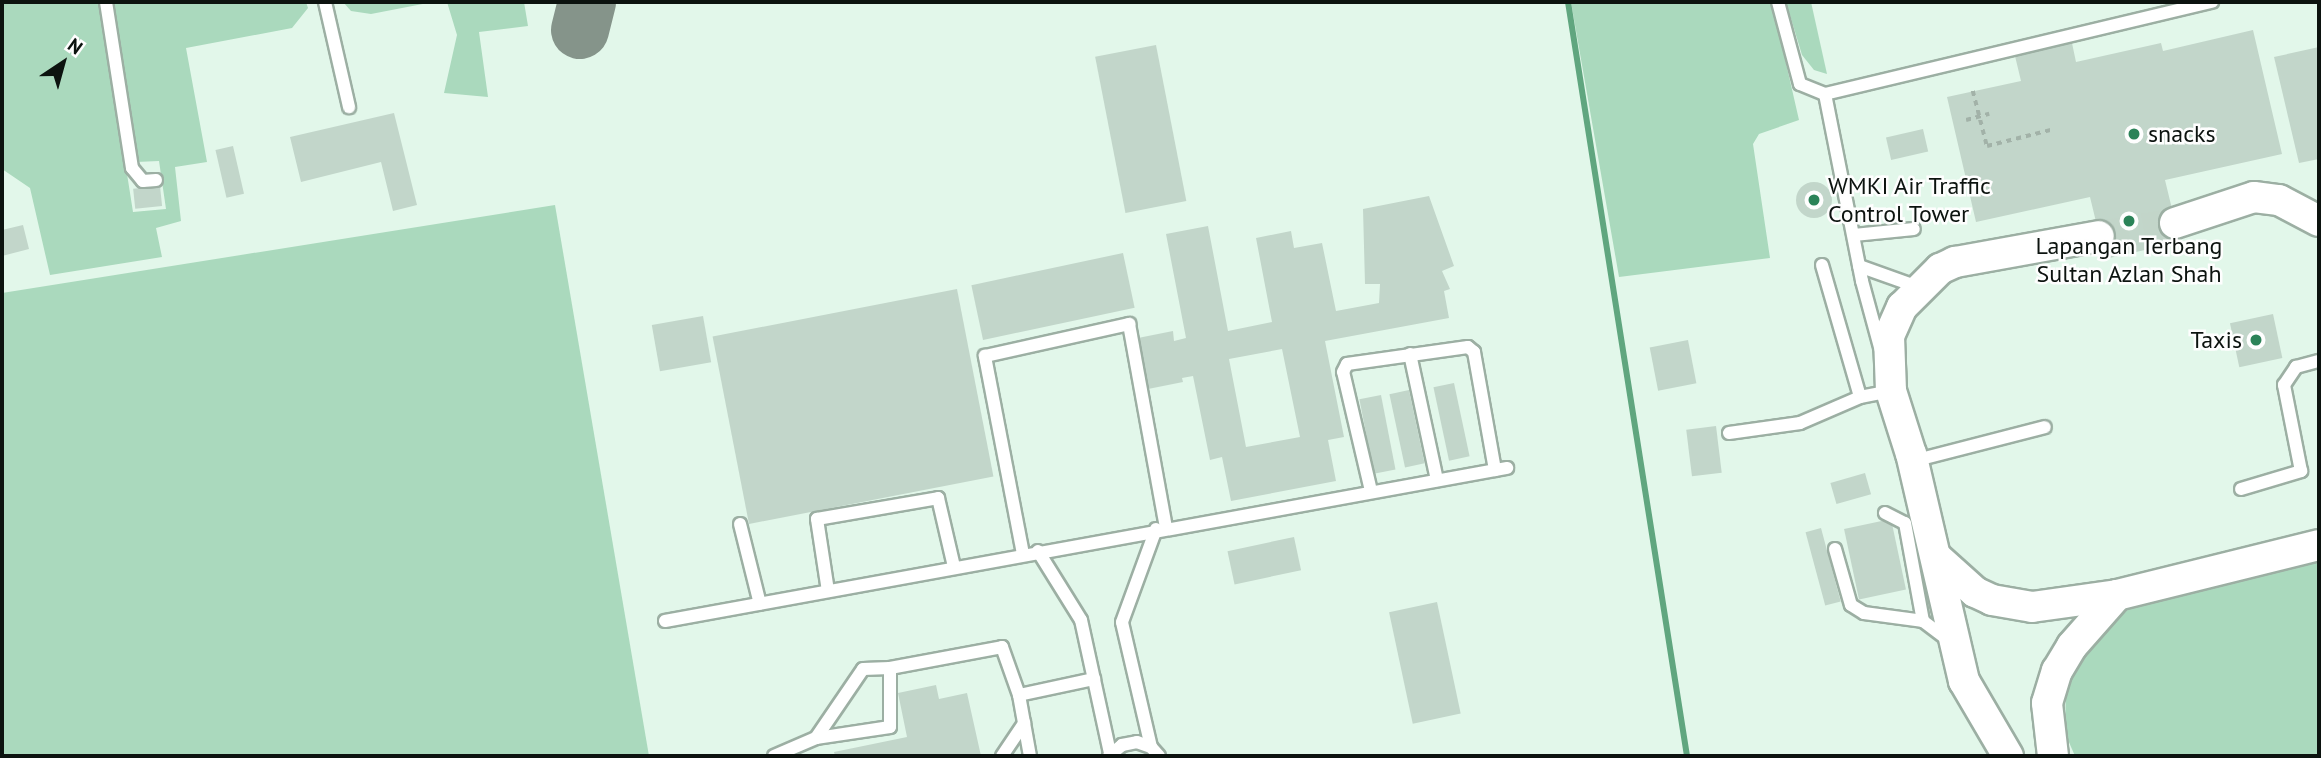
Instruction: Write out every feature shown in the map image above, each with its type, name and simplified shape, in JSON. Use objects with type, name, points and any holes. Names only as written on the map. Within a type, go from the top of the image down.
[{"type":"street","points":[[2184,225],[2255,197],[2278,200],[2319,221]]},
{"type":"street","points":[[2008,756],[1964,681],[1936,558],[1889,377],[1889,336],[1918,287],[1955,262],[2042,245],[2102,246]]},
{"type":"street","points":[[1936,558],[1975,592],[2010,605],[2054,605],[2117,595],[2319,545]]},
{"type":"street","points":[[2053,756],[2047,703],[2057,671],[2072,646],[2117,595]]},
{"type":"lane","points":[[106,2],[132,168],[143,181],[156,180]]},
{"type":"lane","points":[[325,2],[349,107]]},
{"type":"lane","points":[[1778,2],[1800,84],[1825,93],[2212,2]]},
{"type":"lane","points":[[1729,433],[1800,423],[1860,397],[1889,377],[1877,344],[1859,266],[1825,93]]},
{"type":"lane","points":[[1854,235],[1914,229]]},
{"type":"lane","points":[[1822,265],[1860,397]]},
{"type":"lane","points":[[1859,266],[1918,287]]},
{"type":"lane","points":[[1023,554],[985,356],[1129,324],[1161,528],[1122,622],[1155,751],[1122,744],[1110,755]]},
{"type":"lane","points":[[665,621],[1161,528],[1501,469],[1474,352],[1462,345],[1347,364],[1343,372],[1371,491]]},
{"type":"lane","points":[[1410,354],[1437,480]]},
{"type":"lane","points":[[2241,489],[2301,471],[2284,385],[2296,367],[2319,361]]},
{"type":"lane","points":[[1912,461],[2045,427]]},
{"type":"lane","points":[[828,591],[817,519],[938,498],[954,567]]},
{"type":"lane","points":[[1885,513],[1905,523],[1923,621]]},
{"type":"lane","points":[[740,524],[760,604]]},
{"type":"lane","points":[[1835,549],[1851,605],[1864,613],[1923,621],[1957,646]]},
{"type":"lane","points":[[1038,551],[1081,620],[1110,755]]},
{"type":"lane","points":[[816,738],[863,669],[890,668],[1002,647],[1019,695],[1030,756]]},
{"type":"lane","points":[[774,756],[816,738],[890,727],[890,668]]},
{"type":"lane","points":[[1019,695],[1094,680]]},
{"type":"lane","points":[[1002,756],[1024,723]]},
{"type":"path","points":[[1973,91],[1987,146],[2054,129]]},
{"type":"path","points":[[1966,120],[1989,114]]},
{"type":"green space","points":[[2,2],[100,2],[133,212],[166,209],[159,161],[136,162],[113,2],[306,2],[308,8],[292,28],[186,48],[207,162],[175,167],[181,221],[156,228],[162,257],[50,275],[30,188],[2,169]]},
{"type":"green space","points":[[343,2],[433,2],[371,14],[351,11]]},
{"type":"green space","points":[[447,2],[524,2],[528,26],[479,32],[488,97],[444,93],[457,35]]},
{"type":"green space","points":[[1571,2],[1772,2],[1799,120],[1759,134],[1753,144],[1770,258],[1619,277]]},
{"type":"green space","points":[[1786,2],[1811,2],[1827,74],[1814,70],[1802,55]]},
{"type":"green space","points":[[555,205],[649,756],[2,756],[2,293]]},
{"type":"green space","points":[[2319,559],[2319,756],[2075,756],[2065,733],[2066,684],[2094,635],[2137,603]]},
{"type":"building","points":[[2253,30],[2282,154],[2165,180],[2180,242],[2105,259],[2090,197],[1976,222],[1947,97],[2021,81],[2015,56],[2072,43],[2076,62],[2161,43],[2163,51]]},
{"type":"building","points":[[1156,45],[1186,201],[1125,213],[1095,57]]},
{"type":"building","points":[[2319,47],[2319,159],[2299,163],[2274,57]]},
{"type":"building","points":[[394,113],[417,205],[393,211],[381,162],[301,182],[290,137]]},
{"type":"building","points":[[1923,129],[1928,151],[1891,160],[1886,138]]},
{"type":"building","points":[[233,146],[244,194],[226,198],[215,150]]},
{"type":"building","name":"WMKI Air Traffic Control Tower","points":[[1814,182],[1826,188],[1832,200],[1826,212],[1814,218],[1802,212],[1796,200],[1802,188]]},
{"type":"building","points":[[160,186],[162,206],[135,209],[133,189]]},
{"type":"building","points":[[1429,196],[1454,266],[1442,271],[1450,289],[1444,291],[1449,318],[1325,341],[1344,437],[1328,440],[1336,481],[1231,501],[1222,457],[1210,460],[1193,376],[1182,378],[1183,382],[1143,390],[1133,339],[1173,331],[1174,341],[1186,338],[1166,234],[1208,226],[1228,331],[1272,322],[1256,238],[1291,231],[1294,248],[1322,243],[1336,311],[1379,303],[1380,284],[1365,284],[1363,209]],"holes":[[[1282,349],[1300,437],[1246,447],[1229,359]]]},
{"type":"building","points":[[23,225],[29,249],[2,256],[2,230]]},
{"type":"building","points":[[1123,253],[1135,308],[983,340],[971,285]]},
{"type":"building","points":[[957,289],[993,476],[749,524],[713,337]]},
{"type":"building","name":"Taxis","points":[[2273,314],[2282,358],[2239,367],[2230,323]]},
{"type":"building","points":[[703,316],[711,362],[660,371],[652,325]]},
{"type":"building","points":[[1688,340],[1696,383],[1658,391],[1650,347]]},
{"type":"building","points":[[1454,383],[1470,456],[1449,461],[1433,387]]},
{"type":"building","points":[[1409,390],[1425,463],[1405,468],[1389,394]]},
{"type":"building","points":[[1381,395],[1396,470],[1374,474],[1359,399]]},
{"type":"building","points":[[1716,426],[1722,473],[1692,476],[1686,430]]},
{"type":"building","points":[[1865,473],[1871,494],[1836,504],[1830,483]]},
{"type":"building","points":[[1891,519],[1906,589],[1859,599],[1844,529]]},
{"type":"building","points":[[1821,528],[1841,601],[1825,606],[1806,532]]},
{"type":"building","points":[[1294,537],[1301,570],[1235,584],[1227,551]]},
{"type":"building","points":[[1437,602],[1461,714],[1413,724],[1389,612]]},
{"type":"building","points":[[936,685],[939,699],[967,693],[981,756],[835,756],[834,752],[907,737],[898,693]]},
{"type":"waterway","points":[[1568,2],[1687,756]]},
{"type":"taxiway","points":[[580,30],[587,2]]},
{"type":"tunnel","points":[[2099,236],[2175,223]]},
{"type":"place","name":"snacks","points":[[2134,134]]},
{"type":"place","name":"WMKI Air Traffic Control Tower","points":[[1814,200]]},
{"type":"place","name":"Lapangan Terbang Sultan Azlan Shah","points":[[2129,221]]},
{"type":"place","name":"Taxis","points":[[2256,340]]}]
